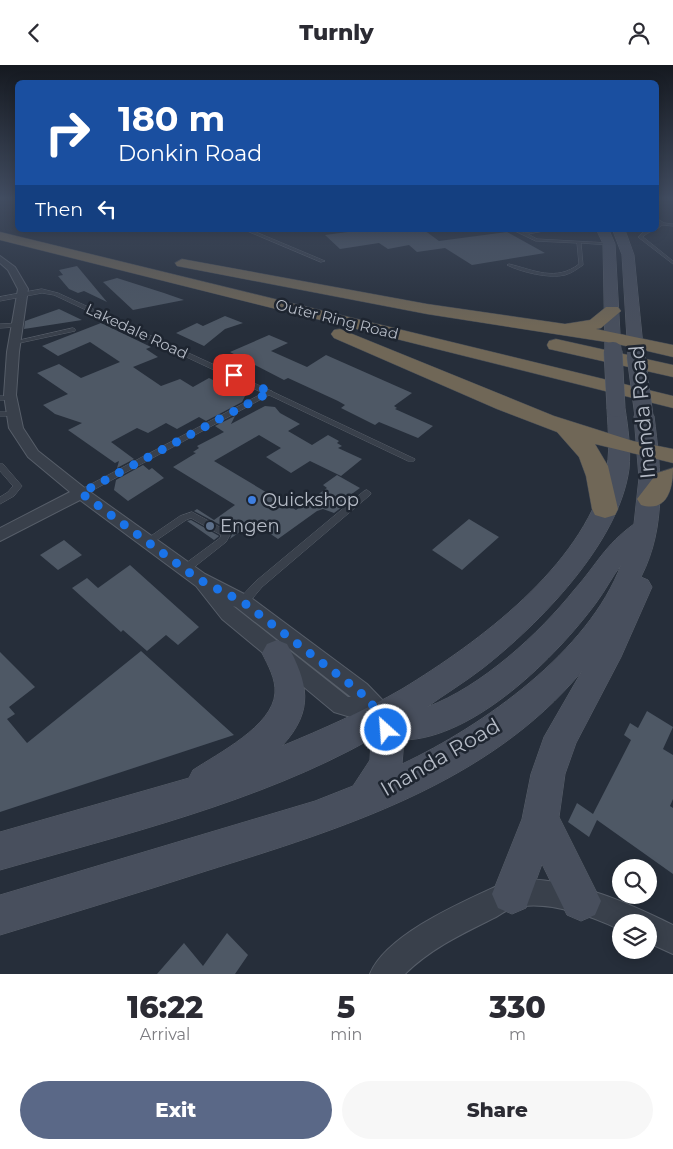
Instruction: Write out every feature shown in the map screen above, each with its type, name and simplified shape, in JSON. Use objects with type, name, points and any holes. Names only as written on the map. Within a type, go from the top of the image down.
[{"type":"highway","points":[[43,241],[115,269],[644,413]]},
{"type":"highway","name":"Outer Ring Road","points":[[49,241],[673,402]]},
{"type":"highway","name":"Outer Ring Road","points":[[59,241],[118,251],[673,384]]},
{"type":"highway","points":[[118,251],[136,255]]},
{"type":"highway","points":[[172,261],[427,309],[530,325],[609,329],[636,342],[673,351]]},
{"type":"highway","points":[[193,265],[673,371]]},
{"type":"highway","points":[[304,320],[548,421],[647,451]]},
{"type":"highway","points":[[548,421],[575,437],[590,453],[596,465],[605,509]]},
{"type":"highway","points":[[647,514],[666,479],[673,476]]},
{"type":"main road","name":"Inanda Road","points":[[0,915],[254,839],[315,819],[365,799],[426,770],[479,740],[556,678],[577,657],[617,602],[635,563],[647,514],[647,451],[644,413],[628,255],[623,241]]},
{"type":"main road","name":"Inanda Road","points":[[609,243],[611,291],[609,329],[644,413]]},
{"type":"main road","name":"Inanda Road","points":[[0,851],[114,819],[284,763],[338,741],[384,717],[473,658],[511,628],[569,568],[587,542],[605,509],[617,475],[647,451]]},
{"type":"main road","points":[[384,717],[406,725],[435,721],[461,708],[532,655],[581,603],[647,514]]},
{"type":"main road","points":[[512,894],[540,819],[548,774],[561,737],[611,648],[637,596],[650,543],[647,514]]},
{"type":"main road","points":[[188,795],[248,753],[277,728],[287,715],[292,691],[277,653]]},
{"type":"main road","points":[[365,799],[384,771],[389,757],[389,743],[384,717]]},
{"type":"main road","points":[[540,819],[581,901]]},
{"type":"street","points":[[0,259],[19,278],[23,294],[5,398],[6,414],[33,454],[81,493],[192,574],[243,602],[359,691],[384,717]]},
{"type":"street","points":[[0,535],[81,493]]},
{"type":"street","points":[[192,574],[229,614],[342,705],[384,717]]},
{"type":"street","points":[[385,974],[412,946],[450,924],[512,894],[542,894],[581,901],[615,914]]},
{"type":"street","points":[[657,932],[673,940]]},
{"type":"lane","points":[[275,241],[323,261]]},
{"type":"lane","points":[[567,241],[609,243]]},
{"type":"lane","points":[[646,241],[673,263]]},
{"type":"lane","points":[[509,265],[554,276],[566,275],[581,264],[579,242]]},
{"type":"lane","name":"Lakedale Road","points":[[0,299],[46,291],[56,294],[411,459]]},
{"type":"lane","points":[[0,326],[18,325]]},
{"type":"lane","points":[[15,342],[73,329]]},
{"type":"lane","points":[[81,493],[270,392]]},
{"type":"lane","points":[[0,466],[18,486],[11,495],[0,501]]},
{"type":"lane","points":[[243,602],[259,584],[367,493]]},
{"type":"lane","points":[[148,542],[183,518],[192,515],[226,535],[192,574]]},
{"type":"building","points":[[332,241],[524,241],[545,253],[472,265],[445,248],[417,252],[409,245],[388,249],[379,243],[340,249]]},
{"type":"building","points":[[77,266],[107,302],[84,291],[78,293],[69,289],[58,276],[63,275],[59,270]]},
{"type":"building","points":[[117,278],[184,300],[133,310],[103,282]]},
{"type":"building","points":[[59,309],[82,320],[24,329],[25,321]]},
{"type":"building","points":[[225,316],[243,323],[225,329],[204,346],[176,333],[197,323],[203,326]]},
{"type":"building","points":[[101,323],[151,347],[146,349],[158,357],[133,367],[161,386],[180,379],[193,387],[209,378],[227,387],[234,384],[247,392],[242,402],[206,421],[199,417],[177,429],[166,423],[148,433],[137,428],[111,442],[134,459],[117,468],[119,461],[115,463],[68,430],[82,423],[55,414],[43,405],[68,394],[37,373],[59,364],[81,378],[120,362],[90,342],[58,356],[42,346]]},
{"type":"building","points":[[269,335],[288,343],[271,351],[307,367],[326,355],[412,393],[394,406],[397,408],[395,409],[433,426],[418,438],[379,422],[375,425],[341,408],[345,405],[338,401],[288,378],[284,380],[230,352]]},
{"type":"building","points":[[265,406],[275,407],[280,413],[300,424],[288,431],[312,445],[328,435],[339,441],[337,443],[342,446],[338,448],[362,459],[341,476],[310,461],[291,473],[266,457],[281,448],[259,435],[214,461],[296,510],[327,488],[323,485],[337,475],[360,488],[342,501],[346,504],[334,513],[323,509],[317,511],[278,539],[253,522],[230,539],[232,534],[228,529],[194,511],[197,509],[214,520],[235,505],[173,467],[196,453],[193,452],[199,448],[197,446],[224,432],[215,426],[235,416],[231,424]]},
{"type":"building","points":[[143,465],[149,470],[152,468],[164,478],[128,501],[114,490],[116,480]]},
{"type":"building","points":[[469,519],[499,537],[462,570],[432,550]]},
{"type":"building","points":[[191,520],[219,536],[214,540],[187,521]]},
{"type":"building","points":[[64,540],[82,555],[58,570],[40,555]]},
{"type":"building","points":[[130,565],[199,627],[178,645],[166,635],[147,651],[123,630],[121,632],[72,588],[87,578],[98,588]]},
{"type":"building","points":[[141,651],[234,735],[0,812],[0,652],[35,687],[9,707],[15,714],[7,719],[27,743]]},
{"type":"building","points":[[647,711],[673,727],[663,749],[673,755],[673,799],[670,806],[673,808],[673,874],[657,863],[657,859],[652,859],[597,820],[589,837],[568,822],[577,803],[593,814],[631,740],[624,735],[630,723],[638,728]]},
{"type":"building","points":[[227,933],[248,955],[235,974],[157,974],[184,943],[203,966]]},
{"type":"place","name":"Quickshop","points":[[252,500]]},
{"type":"place","name":"Engen","points":[[210,526]]},
{"type":"route","points":[[234,375],[270,392],[81,493],[198,579],[243,602],[359,691],[384,717],[386,730]]}]
